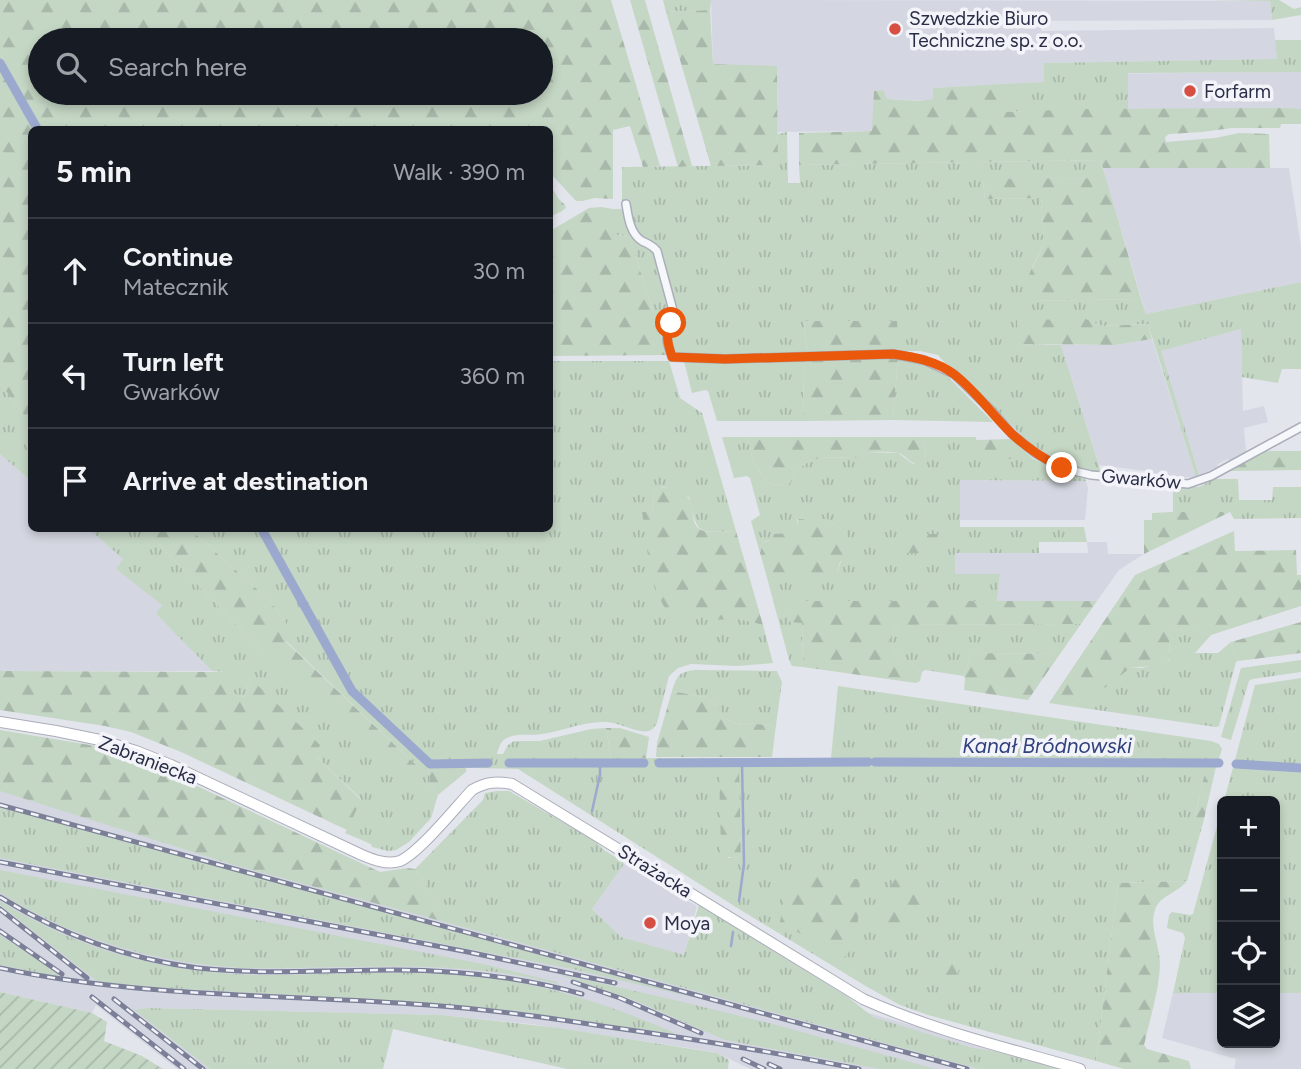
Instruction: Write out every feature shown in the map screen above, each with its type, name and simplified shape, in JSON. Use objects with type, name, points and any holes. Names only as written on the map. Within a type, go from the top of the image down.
[{"type":"main road","name":"Zabraniecka","points":[[0,722],[100,740],[136,751],[289,821]]},
{"type":"main road","name":"Strażacka","points":[[289,821],[374,861],[398,862],[412,854],[472,790],[496,781],[512,784],[863,999],[930,1026],[1080,1069]]},
{"type":"street","name":"Gwarków","points":[[626,204],[635,235],[657,251],[674,314],[667,339],[672,357],[725,359],[893,354],[924,360],[954,374],[1012,434],[1035,453],[1062,468],[1091,475],[1188,484],[1211,476],[1301,426]]},
{"type":"shaded area","points":[[711,0],[1270,1],[1272,20],[1042,21],[1041,31],[1274,28],[1277,59],[1044,63],[1044,82],[934,88],[933,99],[927,101],[887,99],[885,95],[872,131],[778,132],[777,67],[713,64]]},
{"type":"shaded area","name":"Forfarm","points":[[1301,72],[1301,109],[1084,109],[1074,74]]},
{"type":"shaded area","points":[[1103,168],[1289,168],[1301,246],[1301,282],[1146,314]]},
{"type":"shaded area","points":[[1241,329],[1243,411],[1264,406],[1268,422],[1244,428],[1246,452],[1199,475],[1160,351]]},
{"type":"shaded area","points":[[1152,339],[1196,477],[1158,478],[1156,474],[1146,474],[1145,471],[1099,465],[1061,345],[1115,345]]},
{"type":"shaded area","points":[[0,454],[28,478],[28,532],[92,532],[124,559],[116,569],[163,605],[156,614],[212,671],[0,671]]},
{"type":"shaded area","points":[[960,480],[1086,481],[1088,488],[1085,520],[960,520]]},
{"type":"shaded area","points":[[1087,542],[1107,542],[1108,554],[1144,554],[1119,570],[1097,601],[997,601],[1000,574],[955,574],[955,553],[1088,553]]},
{"type":"shaded area","points":[[0,781],[380,872],[1063,1069],[750,1069],[717,1053],[695,1049],[531,1024],[442,1015],[147,1008],[135,1010],[210,1069],[177,1069],[96,1005],[92,1013],[0,992]]},
{"type":"shaded area","name":"Moya","points":[[624,864],[697,906],[684,956],[621,937],[592,909]]},
{"type":"shaded area","points":[[1173,993],[1217,993],[1217,1048],[1280,1048],[1280,993],[1301,993],[1301,1069],[1234,1069],[1236,1059],[1162,1038]]},
{"type":"green space","points":[[0,0],[611,0],[660,166],[643,167],[630,126],[613,130],[613,199],[576,201],[553,176],[553,126],[40,126],[29,105],[553,105],[553,28],[28,28],[28,104],[0,54]]},
{"type":"green space","points":[[630,0],[645,0],[692,166],[678,167]]},
{"type":"green space","points":[[663,0],[711,0],[710,10],[666,12]]},
{"type":"green space","points":[[1206,0],[1279,0],[1294,9],[1301,7],[1301,15],[1272,20],[1270,1]]},
{"type":"green space","points":[[710,10],[713,64],[777,66],[778,165],[711,166],[666,12]]},
{"type":"green space","points":[[1275,40],[1301,40],[1301,72],[1128,73],[1128,109],[1002,112],[1002,84],[1044,82],[1044,63],[1277,59]]},
{"type":"green space","points":[[0,54],[40,126],[32,126],[0,69]]},
{"type":"green space","points":[[0,69],[32,126],[28,126],[28,414],[24,415],[0,383]]},
{"type":"green space","points":[[1002,84],[1003,112],[1288,108],[1301,109],[1301,124],[1281,124],[1280,128],[1232,128],[1169,134],[1165,137],[1166,142],[1239,133],[1269,134],[1270,168],[1103,168],[1100,160],[799,165],[799,133],[872,131],[874,91],[883,90],[887,99],[920,101],[933,99],[933,88]]},
{"type":"green space","points":[[787,132],[788,183],[800,183],[799,165],[1100,160],[1106,178],[983,180],[985,199],[1041,198],[1044,243],[1032,267],[1032,301],[1141,299],[1146,314],[1301,282],[1301,369],[1282,369],[1278,383],[1242,377],[1241,329],[1161,351],[1199,475],[1196,477],[1148,324],[1102,326],[1086,319],[1018,344],[1061,345],[1101,472],[1060,462],[1034,448],[959,372],[938,355],[920,351],[894,351],[804,321],[807,353],[667,355],[629,236],[613,235],[613,209],[622,209],[622,167],[778,165],[778,134]]},
{"type":"green space","points":[[1106,178],[1141,299],[1032,301],[1027,293],[1026,281],[1044,243],[1041,198],[985,199],[983,179]]},
{"type":"green space","points":[[553,189],[565,205],[566,208],[553,216]]},
{"type":"green space","points":[[589,208],[613,209],[613,235],[629,236],[667,355],[553,356],[553,229]]},
{"type":"green space","points":[[1086,319],[1102,326],[1148,324],[1152,339],[1115,345],[1018,344],[1017,320]]},
{"type":"green space","points":[[804,321],[897,321],[898,343],[894,351],[807,353]]},
{"type":"green space","points":[[898,357],[940,369],[993,422],[893,420]]},
{"type":"green space","points":[[898,357],[893,420],[803,421],[804,359]]},
{"type":"green space","points":[[804,359],[803,421],[717,421],[708,391],[692,393],[684,361]]},
{"type":"green space","points":[[553,361],[669,361],[680,398],[702,413],[736,531],[713,532],[701,529],[695,519],[689,497],[667,487],[654,492],[652,512],[642,512],[695,608],[723,618],[763,625],[773,663],[738,666],[691,664],[678,668],[669,676],[657,723],[649,731],[611,723],[590,723],[542,734],[509,737],[501,744],[497,754],[503,754],[514,741],[540,741],[606,728],[611,758],[831,758],[838,686],[1211,741],[1219,744],[1222,749],[1215,771],[1206,769],[1195,816],[1204,819],[1187,881],[1118,883],[1096,1061],[900,1005],[739,909],[518,769],[429,767],[430,782],[438,795],[431,818],[409,842],[396,850],[372,847],[371,844],[345,833],[361,799],[316,756],[250,678],[244,697],[234,694],[226,672],[212,671],[156,614],[162,605],[116,569],[123,559],[92,532],[147,532],[260,649],[417,766],[286,641],[286,623],[270,601],[193,532],[553,532]],"holes":[[[738,767],[741,857],[728,858]]]},
{"type":"green space","points":[[0,383],[24,415],[28,414],[28,478],[0,454]]},
{"type":"green space","points":[[722,437],[748,437],[753,462],[773,486],[789,484],[803,466],[820,458],[862,458],[863,452],[898,453],[913,464],[926,458],[924,437],[976,437],[977,459],[1033,459],[1085,478],[1086,481],[960,480],[960,527],[1084,527],[1087,542],[1039,542],[1039,553],[955,553],[955,574],[1000,574],[997,601],[789,601],[790,622],[802,622],[803,667],[792,666],[766,574],[837,574],[847,534],[827,519],[797,519],[797,534],[763,542],[760,553],[751,521],[760,515],[750,478],[734,478]]},
{"type":"green space","points":[[748,437],[924,437],[926,458],[914,463],[898,453],[863,452],[862,458],[820,458],[803,466],[789,484],[773,486],[753,462]]},
{"type":"green space","points":[[1011,439],[1033,459],[976,459],[976,440]]},
{"type":"green space","points":[[1263,451],[1301,451],[1301,470],[1228,471]]},
{"type":"green space","points":[[1214,479],[1238,479],[1239,500],[1272,500],[1273,487],[1301,487],[1301,518],[1234,519],[1230,512],[1173,512],[1173,487],[1199,487]]},
{"type":"green space","points":[[669,487],[686,495],[696,526],[701,530],[736,531],[763,625],[740,619],[705,620],[695,608],[665,608],[652,574],[642,512],[652,512],[654,492],[658,488]]},
{"type":"green space","points":[[1230,512],[1144,554],[1144,520],[1152,520],[1152,513]]},
{"type":"green space","points":[[798,519],[827,519],[847,534],[848,552],[840,562],[837,574],[766,574],[760,553],[763,542],[770,541],[771,534],[796,533]]},
{"type":"green space","points":[[1234,531],[1235,551],[1296,550],[1297,575],[1301,575],[1301,606],[1211,635],[1195,629],[1173,632],[1170,638],[1169,660],[1162,665],[1130,668],[1106,687],[1069,706],[1049,703],[1135,575]]},
{"type":"green space","points":[[147,532],[193,532],[270,601],[286,623],[286,642],[417,766],[423,783],[423,795],[260,649]]},
{"type":"green space","points":[[903,534],[937,534],[935,553],[904,553]]},
{"type":"green space","points":[[788,601],[1097,601],[1081,624],[899,625],[893,631],[889,642],[896,654],[922,672],[920,681],[916,683],[803,667],[802,623],[790,622]]},
{"type":"green space","points":[[1301,622],[1301,653],[1238,661],[1231,642]]},
{"type":"green space","points":[[1081,624],[1060,654],[971,653],[964,676],[925,670],[922,672],[896,654],[889,642],[893,631],[899,625]]},
{"type":"green space","points":[[1196,629],[1211,635],[1195,653],[1218,653],[1231,642],[1238,661],[1219,726],[1069,706],[1130,668],[1142,668],[1169,661],[1172,632]]},
{"type":"green space","points":[[971,653],[1060,654],[1028,700],[964,690],[964,676]]},
{"type":"green space","points":[[1301,660],[1301,672],[1249,681],[1231,740],[1221,737],[1241,668]]},
{"type":"green space","points":[[695,670],[777,671],[782,682],[776,725],[736,723],[722,718],[718,707],[708,698],[672,691],[679,676]]},
{"type":"green space","points":[[0,671],[226,672],[234,680],[234,694],[244,697],[250,678],[320,745],[316,756],[361,800],[347,830],[181,752],[131,732],[0,710]]},
{"type":"green space","points":[[1301,678],[1301,993],[1280,993],[1280,796],[1225,796],[1255,685]]},
{"type":"green space","points":[[672,691],[708,698],[718,707],[722,718],[736,723],[776,725],[772,757],[656,757],[657,743]]},
{"type":"green space","points":[[606,728],[620,728],[649,737],[646,758],[611,758]]},
{"type":"green space","points":[[0,730],[96,746],[148,763],[380,872],[415,869],[429,889],[441,921],[237,866],[0,791]]},
{"type":"green space","points":[[429,767],[466,767],[466,772],[438,795],[430,782]]},
{"type":"green space","points":[[719,767],[739,767],[741,857],[729,857],[721,850]]},
{"type":"green space","points":[[1206,768],[1215,771],[1204,819],[1195,817]]},
{"type":"green space","points":[[509,791],[594,840],[623,862],[592,909],[621,937],[684,955],[699,905],[848,997],[873,1017],[973,1048],[994,1051],[1057,1069],[979,1069],[441,921],[429,889],[415,869],[483,800],[485,793]]},
{"type":"green space","points":[[0,807],[696,998],[572,969],[0,858]]},
{"type":"green space","points":[[1217,826],[1217,993],[1173,993],[1185,938],[1183,933],[1167,928],[1169,915],[1172,912],[1193,914]]},
{"type":"green space","points":[[0,870],[483,964],[557,984],[479,970],[400,967],[241,968],[177,961],[86,936],[28,909],[0,893]]},
{"type":"green space","points":[[790,870],[828,879],[860,879],[856,934],[849,952],[843,958],[780,922]]},
{"type":"green space","points":[[896,878],[924,879],[919,929],[883,925],[885,900]]},
{"type":"green space","points":[[1187,881],[1157,905],[1153,917],[1160,964],[1144,1045],[1147,1049],[1189,1061],[1191,1069],[1124,1069],[1096,1061],[1118,883]]},
{"type":"green space","points":[[0,901],[61,934],[126,956],[160,964],[228,974],[400,973],[482,977],[532,985],[581,998],[675,1034],[468,1006],[98,982],[0,905]]},
{"type":"green space","points":[[0,935],[40,961],[60,977],[0,965]]},
{"type":"green space","points":[[943,954],[961,956],[956,986],[935,980]]},
{"type":"green space","points":[[558,974],[773,1024],[936,1069],[880,1069],[725,1040],[636,1001]]},
{"type":"green space","points":[[0,992],[92,1013],[107,1022],[104,1041],[142,1056],[163,1069],[0,1069]]},
{"type":"green space","points":[[147,1008],[442,1015],[559,1028],[717,1053],[729,1060],[728,1069],[567,1069],[393,1029],[383,1069],[210,1069],[134,1010]]},
{"type":"waterway","name":"Kanał Bródnowski","points":[[0,63],[36,126]]},
{"type":"waterway","name":"Kanał Bródnowski","points":[[263,532],[352,691],[430,764],[488,763]]},
{"type":"waterway","name":"Kanał Bródnowski","points":[[659,763],[868,762]]},
{"type":"waterway","name":"Kanał Bródnowski","points":[[875,762],[1219,763]]},
{"type":"waterway","name":"Kanał Bródnowski","points":[[509,763],[644,763]]},
{"type":"waterway","points":[[739,901],[744,864],[742,763]]},
{"type":"waterway","points":[[592,811],[600,764]]},
{"type":"waterway","name":"Kanał Bródnowski","points":[[1236,764],[1301,768]]},
{"type":"waterway","points":[[731,946],[733,932]]},
{"type":"railway","points":[[0,805],[967,1069]]},
{"type":"railway","points":[[0,862],[615,983]]},
{"type":"railway","points":[[0,897],[46,922],[95,943],[172,964],[247,971],[442,971],[513,979],[582,994]]},
{"type":"railway","points":[[0,909],[87,978]]},
{"type":"railway","points":[[0,931],[62,974]]},
{"type":"railway","points":[[0,968],[53,978],[159,990],[374,1001],[493,1011],[698,1040],[859,1069]]},
{"type":"railway","points":[[573,982],[620,998],[701,1033]]},
{"type":"railway","points":[[92,997],[184,1069]]},
{"type":"railway","points":[[114,999],[203,1069]]},
{"type":"railway","points":[[743,1059],[764,1069]]},
{"type":"railway","points":[[769,1064],[780,1069]]},
{"type":"place","name":"Szwedzkie Biuro Techniczne sp. z o.o.","points":[[895,29]]},
{"type":"place","name":"Forfarm","points":[[1190,91]]},
{"type":"place","name":"Moya","points":[[650,923]]},
{"type":"route","points":[[671,323],[667,339],[672,357],[725,359],[893,354],[936,364],[954,374],[1012,434],[1035,453],[1062,468]]}]
